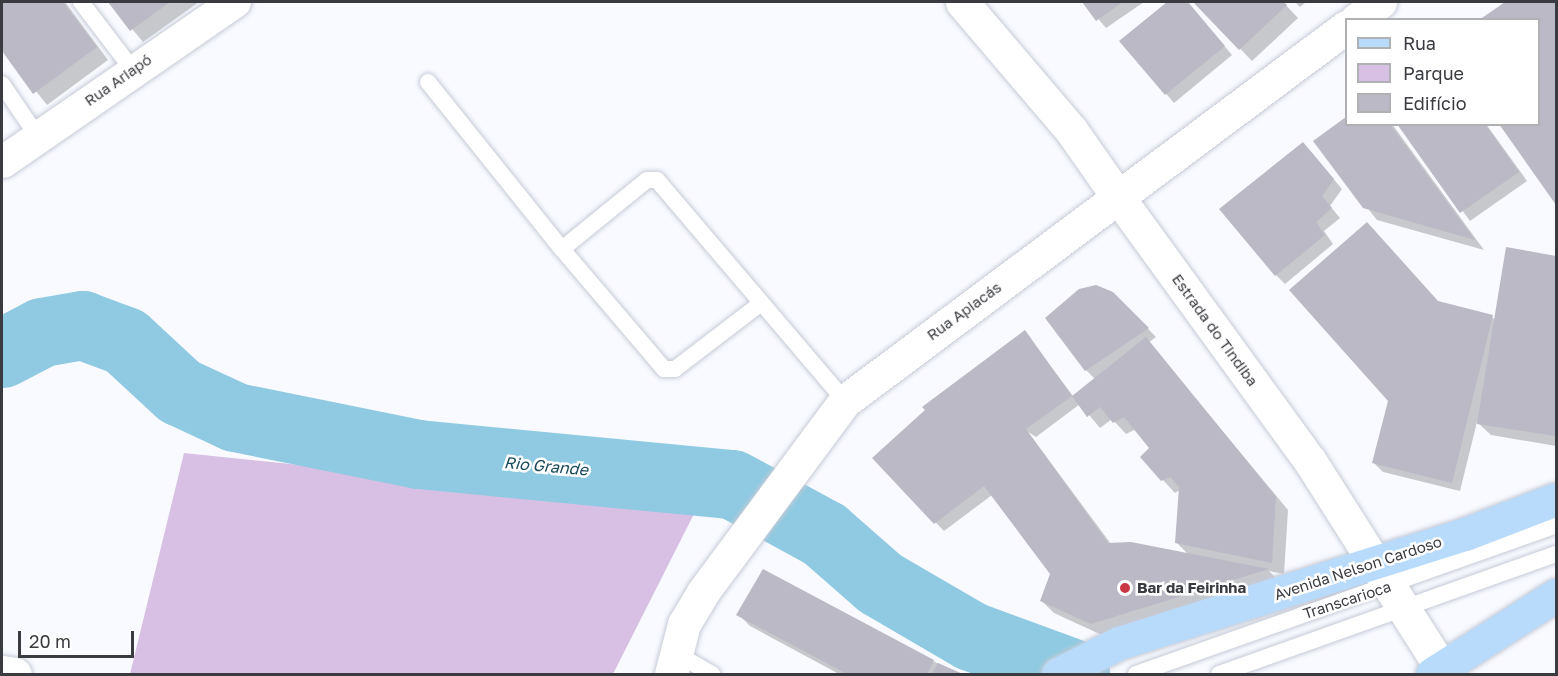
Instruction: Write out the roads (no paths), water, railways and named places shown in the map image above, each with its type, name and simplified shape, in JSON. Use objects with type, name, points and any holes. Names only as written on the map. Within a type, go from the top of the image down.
[{"type":"main road","name":"Estrada do Tindiba","points":[[962,2],[1071,130],[1310,460],[1440,673]]},
{"type":"main road","points":[[1359,18],[1380,2]]},
{"type":"main road","name":"Rua Apiacás","points":[[673,664],[684,624],[736,542],[806,448],[845,401],[1345,28]]},
{"type":"main road","name":"Avenida Nelson Cardoso","points":[[1058,675],[1119,643],[1389,588],[1557,499]]},
{"type":"main road","points":[[1440,673],[1557,595]]},
{"type":"main road","points":[[2,672],[15,675]]},
{"type":"street","name":"Rua Ariapó","points":[[3,162],[132,69],[235,2]]},
{"type":"lane","points":[[81,2],[132,69]]},
{"type":"lane","points":[[428,82],[562,249],[664,369],[675,369],[760,304]]},
{"type":"lane","points":[[2,84],[39,138]]},
{"type":"lane","points":[[562,249],[647,180],[657,180],[760,304],[845,401]]},
{"type":"lane","name":"Transcarioca","points":[[1136,675],[1223,640],[1389,588],[1557,525]]},
{"type":"lane","name":"Transcarioca","points":[[1219,675],[1239,667],[1389,588],[1557,554]]},
{"type":"lane","points":[[673,664],[712,675]]},
{"type":"waterway","name":"Rio Grande","points":[[2,353],[42,332],[82,325],[125,341],[179,391],[235,417],[418,454],[732,484],[824,534],[880,583],[971,636],[1075,674]]},
{"type":"place","name":"Bar da Feirinha","points":[[1125,588]]}]
